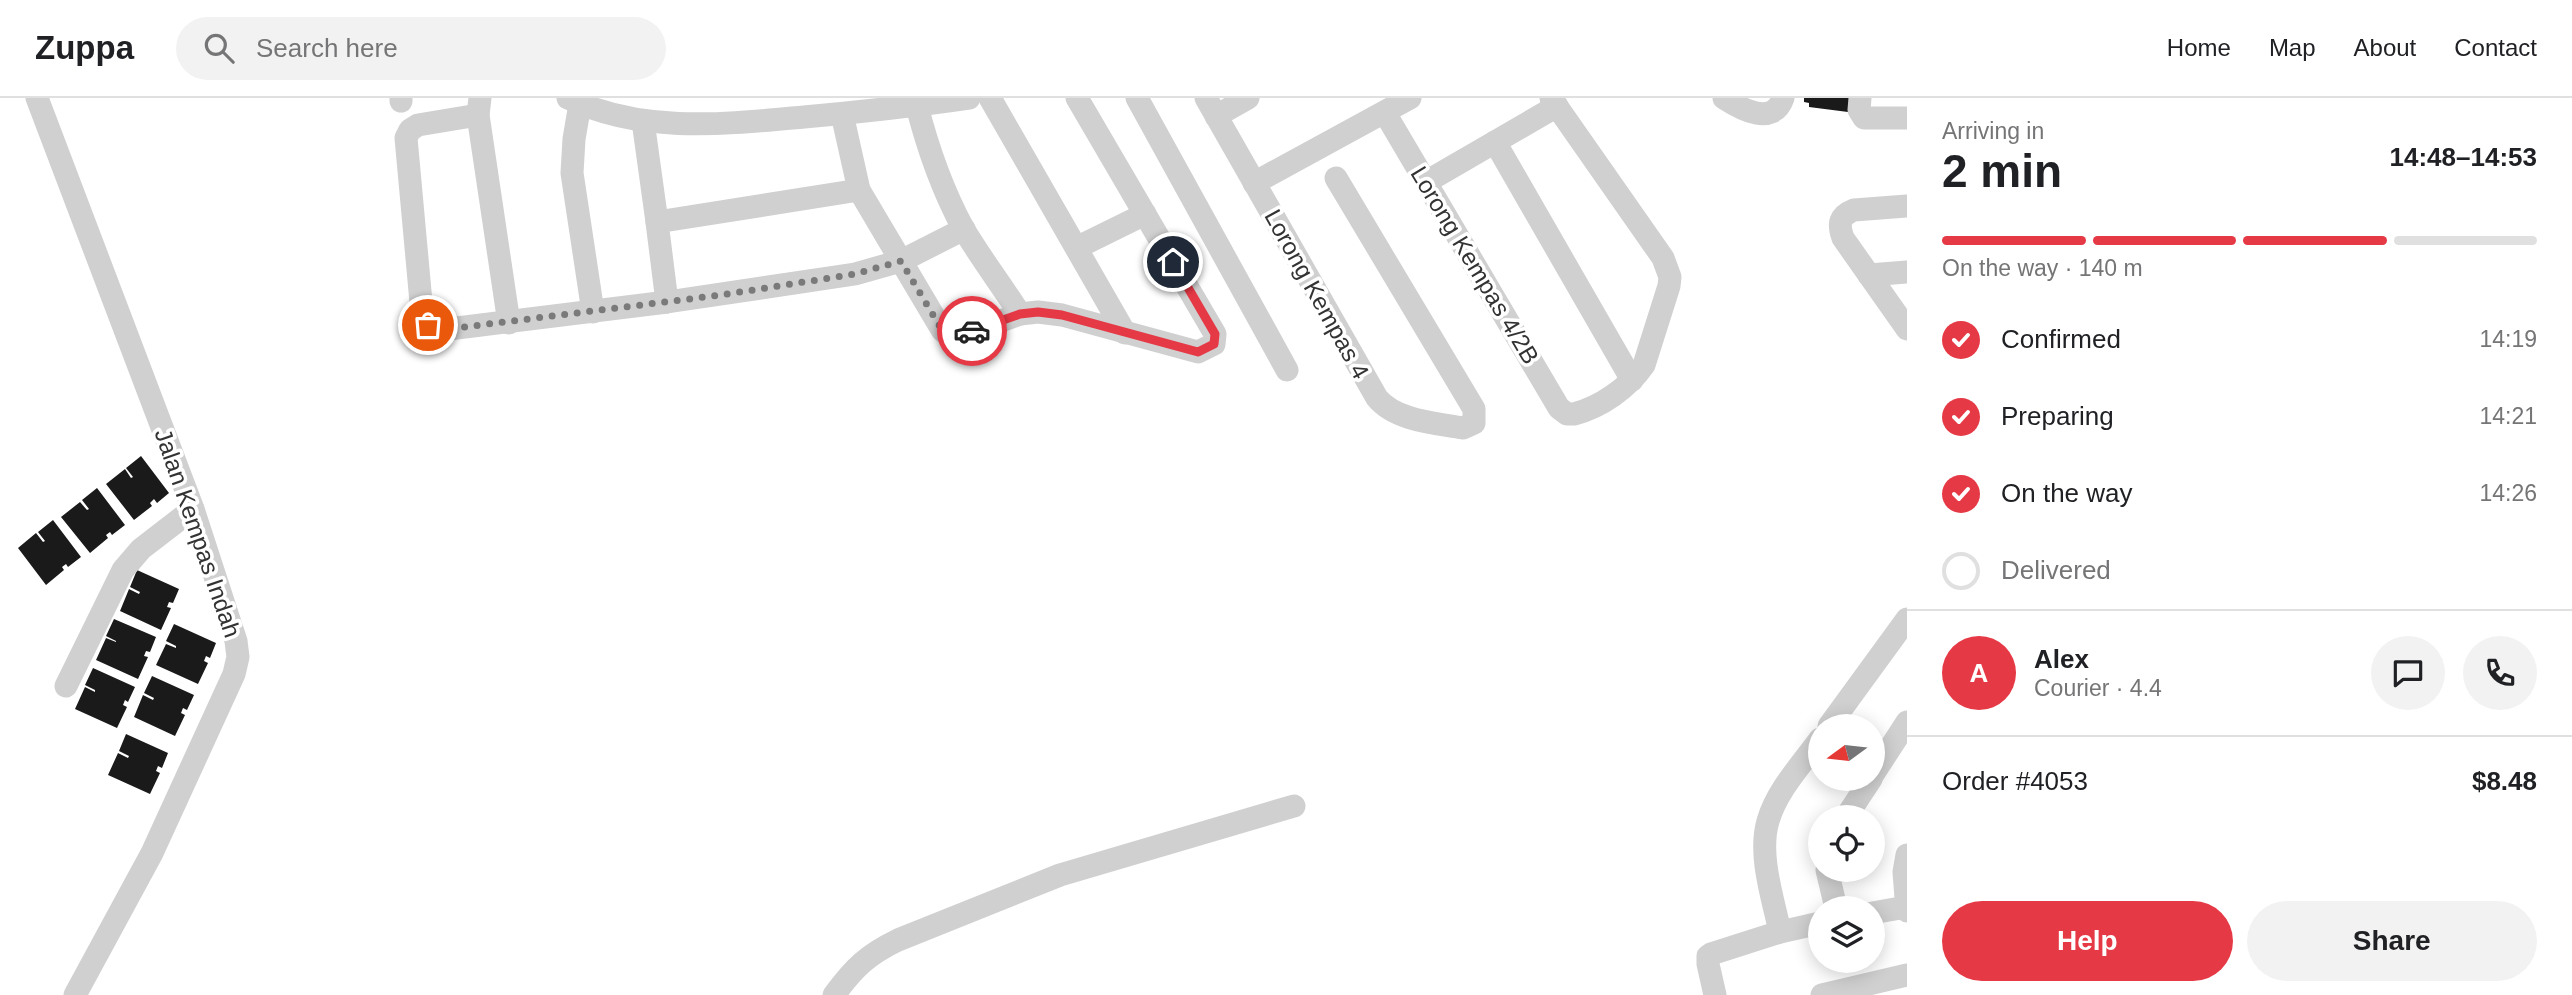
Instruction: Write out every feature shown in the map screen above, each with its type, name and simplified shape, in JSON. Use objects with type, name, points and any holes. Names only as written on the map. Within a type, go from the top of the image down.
[{"type":"street","name":"Jalan Kempas Indah","points":[[37,98],[193,509],[236,641],[238,657],[234,674],[152,853],[75,995]]},
{"type":"street","points":[[593,312],[572,173],[574,101],[643,121],[686,124],[737,123],[842,114],[969,98]]},
{"type":"street","points":[[990,98],[1125,333]]},
{"type":"street","points":[[842,114],[859,190],[942,330],[949,336],[959,336],[1020,314],[1038,312],[1062,315],[1198,352],[1214,344],[1215,334],[1077,98]]},
{"type":"street","points":[[1137,98],[1287,370]]},
{"type":"street","points":[[1211,107],[1248,98]]},
{"type":"street","points":[[1254,183],[1410,98]]},
{"type":"street","points":[[1724,98],[1742,110],[1754,114],[1775,106]]},
{"type":"street","points":[[1860,98],[1859,110],[1864,118],[1907,118]]},
{"type":"street","points":[[1426,182],[1494,142],[1554,102],[1663,258],[1670,277],[1668,294],[1644,365],[1632,380],[1494,142]]},
{"type":"street","points":[[509,323],[479,106],[418,125],[410,130],[406,138],[422,313],[428,325],[440,330],[509,323],[593,312],[855,274],[901,261],[964,229]]},
{"type":"street","points":[[917,106],[936,171],[964,229],[1020,314]]},
{"type":"street","name":"Lorong Kempas 4","points":[[1211,107],[1382,405],[1400,414],[1469,427],[1474,423],[1474,409],[1336,178]]},
{"type":"street","name":"Lorong Kempas 4/2B","points":[[1385,113],[1559,408],[1567,414],[1580,412],[1602,402],[1632,380]]},
{"type":"street","points":[[643,121],[667,302]]},
{"type":"street","points":[[657,222],[859,190]]},
{"type":"street","points":[[1907,206],[1854,210],[1840,219],[1843,238],[1907,329]]},
{"type":"street","points":[[1078,247],[1145,214]]},
{"type":"street","points":[[1869,275],[1907,272]]},
{"type":"street","points":[[66,686],[122,570],[141,549],[193,509]]},
{"type":"street","points":[[1838,714],[1907,619]]},
{"type":"street","points":[[1885,757],[1907,722]]},
{"type":"street","points":[[1780,932],[1765,852],[1768,822],[1778,798],[1808,756]]},
{"type":"street","points":[[834,995],[852,969],[873,952],[898,940],[1060,875],[1293,806]]},
{"type":"street","points":[[1885,912],[1907,909],[1904,872],[1907,855]]},
{"type":"street","points":[[1715,995],[1708,956],[1808,926]]},
{"type":"street","points":[[1822,995],[1907,975]]},
{"type":"building","points":[[1804,98],[1850,98],[1848,112],[1809,107]]},
{"type":"building","points":[[141,456],[169,493],[157,503],[154,499],[150,503],[152,506],[134,520],[106,484],[125,469],[131,478],[133,477],[126,468]]},
{"type":"building","points":[[97,488],[125,525],[112,535],[110,532],[106,535],[108,538],[90,553],[61,517],[80,502],[89,509],[82,500]]},
{"type":"building","points":[[53,520],[81,557],[68,567],[66,564],[62,567],[64,570],[46,585],[18,548],[36,533],[45,541],[38,532]]},
{"type":"building","points":[[137,570],[179,589],[173,603],[169,602],[167,607],[171,608],[161,630],[120,611],[129,589],[139,594],[140,592],[130,587]]},
{"type":"building","points":[[114,619],[156,637],[150,652],[146,651],[144,656],[148,657],[138,679],[96,660],[106,638],[116,642],[106,636]]},
{"type":"building","points":[[174,624],[216,643],[210,658],[206,656],[204,661],[208,663],[198,684],[156,665],[166,644],[176,648],[166,641]]},
{"type":"building","points":[[93,668],[135,687],[128,702],[125,700],[123,705],[127,707],[117,728],[75,709],[85,687],[95,692],[85,685]]},
{"type":"building","points":[[152,676],[194,695],[187,710],[183,708],[181,713],[185,715],[175,736],[134,717],[143,695],[153,700],[154,698],[144,693]]},
{"type":"building","points":[[126,734],[168,753],[162,768],[158,766],[156,771],[160,773],[150,794],[108,775],[118,753],[128,758],[129,756],[119,751]]},
{"type":"way so far","points":[[428,325],[440,330],[667,302],[855,274],[901,261],[942,330],[949,336],[959,336],[972,331]]},
{"type":"route","points":[[972,331],[1020,314],[1038,312],[1062,315],[1198,352],[1207,350],[1214,344],[1215,334],[1173,262]]}]
